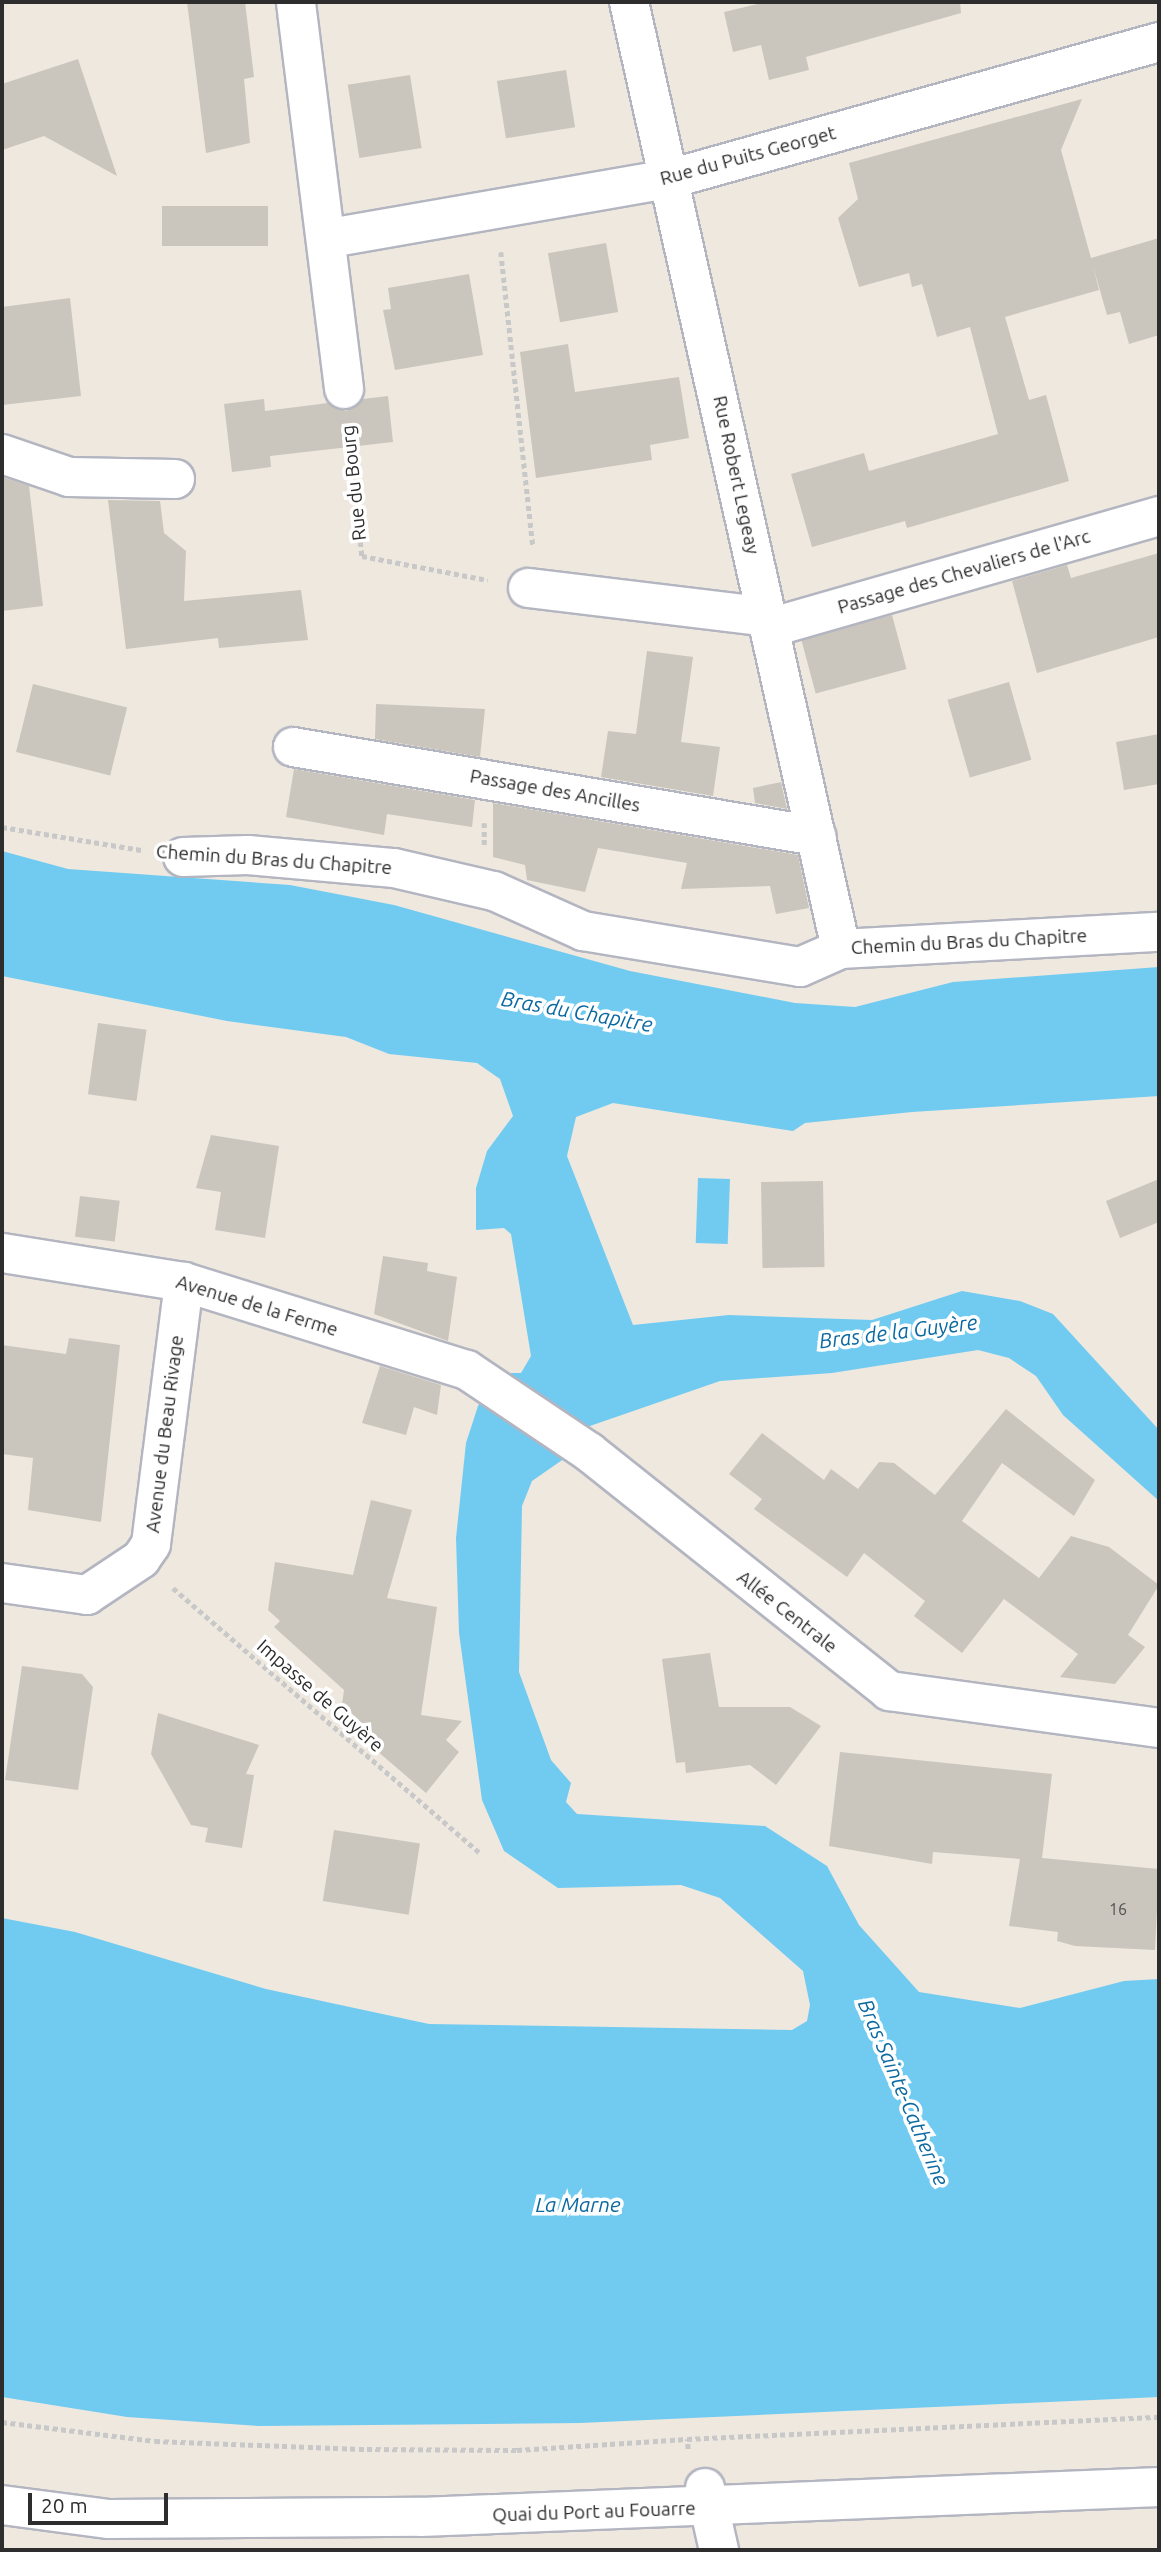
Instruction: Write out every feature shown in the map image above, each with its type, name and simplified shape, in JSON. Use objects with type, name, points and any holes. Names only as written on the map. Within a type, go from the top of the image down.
[{"type":"street","name":"Rue Robert Legeay","points":[[629,2],[673,178],[841,949]]},
{"type":"street","points":[[296,3],[330,238],[344,389]]},
{"type":"street","name":"Rue du Puits Georget","points":[[330,238],[673,178],[1159,42]]},
{"type":"street","points":[[2,454],[69,477],[175,479]]},
{"type":"street","name":"Passage des Chevaliers de l'Arc","points":[[768,622],[1159,516]]},
{"type":"street","points":[[533,589],[768,622]]},
{"type":"street","name":"Passage des Ancilles","points":[[293,747],[816,835]]},
{"type":"street","name":"Chemin du Bras du Chapitre","points":[[183,857],[248,855],[394,868],[494,891],[583,931],[800,967],[841,949],[1159,932]]},
{"type":"street","name":"Avenue de la Ferme","points":[[2,1253],[184,1282],[467,1370]]},
{"type":"street","name":"Avenue du Beau Rivage","points":[[2,1583],[87,1595],[141,1559],[151,1544],[184,1282]]},
{"type":"street","name":"Allée Centrale","points":[[467,1370],[589,1452],[889,1691],[1159,1728]]},
{"type":"street","name":"Quai du Port au Fouarre","points":[[11,2513],[113,2535],[707,2498],[1159,2487]]},
{"type":"street","points":[[707,2498],[719,2550]]},
{"type":"path","points":[[496,209],[533,589]]},
{"type":"path","name":"Rue du Bourg","points":[[344,389],[362,556],[533,589]]},
{"type":"path","name":"Chemin du Bras du Chapitre","points":[[2,827],[183,857]]},
{"type":"path","name":"Impasse de Guyère","points":[[141,1559],[481,1854]]},
{"type":"path","points":[[2,2422],[155,2441],[367,2449],[517,2450],[1159,2417]]},
{"type":"water","points":[[2,851],[68,869],[290,885],[394,905],[630,971],[795,1003],[855,1007],[953,982],[1159,967],[1159,1096],[912,1112],[805,1123],[793,1131],[613,1103],[576,1117],[567,1156],[633,1325],[729,1315],[872,1320],[962,1291],[1020,1301],[1053,1314],[1159,1430],[1159,1501],[1063,1415],[1036,1376],[1009,1358],[978,1350],[832,1373],[720,1381],[587,1427],[568,1456],[532,1481],[522,1506],[519,1672],[551,1760],[571,1783],[566,1802],[577,1814],[765,1826],[827,1866],[859,1925],[919,1992],[1020,2008],[1124,1981],[1159,1979],[1159,2397],[580,2423],[259,2426],[127,2417],[2,2397],[2,1918],[75,1932],[266,1989],[429,2024],[792,2030],[807,2021],[810,2005],[803,1971],[720,1898],[681,1885],[558,1888],[504,1851],[482,1800],[459,1633],[456,1538],[466,1443],[478,1406],[500,1373],[521,1373],[531,1356],[511,1234],[504,1228],[476,1230],[476,1188],[487,1151],[513,1116],[500,1079],[477,1063],[389,1054],[346,1037],[227,1021],[2,976]]},
{"type":"water","points":[[698,1178],[730,1179],[728,1244],[696,1243]]},
{"type":"building","points":[[187,2],[245,2],[254,77],[244,79],[250,143],[206,153]]},
{"type":"building","points":[[766,2],[960,2],[961,13],[806,57],[809,70],[769,80],[761,45],[733,52],[724,12]]},
{"type":"building","points":[[78,59],[117,176],[44,136],[2,150],[2,84]]},
{"type":"building","points":[[566,70],[575,127],[506,138],[497,81]]},
{"type":"building","points":[[410,75],[422,148],[359,158],[348,85]]},
{"type":"building","points":[[1082,99],[1061,150],[1091,258],[1159,238],[1159,335],[1129,344],[1120,312],[1107,315],[1093,266],[1099,290],[1005,317],[1029,400],[1046,395],[1069,481],[907,528],[905,521],[812,547],[791,474],[864,453],[869,471],[998,434],[970,327],[937,337],[922,284],[912,287],[909,273],[859,287],[838,218],[858,199],[849,163]]},
{"type":"building","points":[[162,206],[268,206],[268,246],[162,246]]},
{"type":"building","points":[[606,243],[618,312],[560,322],[548,253]]},
{"type":"building","points":[[469,274],[483,355],[395,370],[383,310],[391,309],[388,288]]},
{"type":"building","points":[[70,298],[81,396],[2,405],[2,307]]},
{"type":"building","points":[[568,344],[575,392],[679,377],[689,438],[650,445],[652,460],[536,478],[520,352]]},
{"type":"building","points":[[388,396],[393,442],[270,456],[271,467],[232,472],[224,404],[264,399],[265,411],[328,403],[346,411],[363,399]]},
{"type":"building","points":[[2,477],[29,486],[43,606],[2,611]]},
{"type":"building","points":[[108,500],[160,501],[164,533],[186,551],[184,601],[301,590],[308,640],[219,648],[218,638],[126,649]]},
{"type":"building","points":[[1159,553],[1159,637],[1037,673],[1012,581],[1067,565],[1071,578]]},
{"type":"building","points":[[892,615],[906,669],[816,693],[801,639]]},
{"type":"building","points":[[647,651],[693,657],[681,742],[720,747],[713,796],[601,777],[608,731],[636,734]]},
{"type":"building","points":[[1009,682],[1031,760],[970,778],[947,700]]},
{"type":"building","points":[[33,684],[127,707],[110,775],[16,752]]},
{"type":"building","points":[[376,704],[485,709],[480,757],[375,739]]},
{"type":"building","points":[[1159,734],[1159,784],[1124,790],[1116,742]]},
{"type":"building","points":[[294,769],[475,800],[472,827],[387,814],[384,835],[286,817]]},
{"type":"building","points":[[781,782],[787,809],[755,803],[753,788]]},
{"type":"building","points":[[493,803],[798,855],[809,908],[776,914],[770,886],[681,889],[687,863],[598,848],[585,892],[527,880],[525,865],[493,857]]},
{"type":"building","points":[[98,1023],[147,1030],[137,1101],[88,1094]]},
{"type":"building","points":[[211,1135],[279,1146],[265,1238],[215,1230],[221,1192],[196,1188]]},
{"type":"building","points":[[1159,1179],[1159,1222],[1120,1238],[1106,1201]]},
{"type":"building","points":[[823,1181],[825,1267],[763,1268],[761,1182]]},
{"type":"building","points":[[80,1196],[120,1201],[115,1242],[75,1237]]},
{"type":"building","points":[[383,1256],[428,1263],[427,1271],[457,1277],[448,1341],[374,1314]]},
{"type":"building","points":[[69,1338],[120,1345],[101,1522],[28,1510],[33,1458],[2,1454],[2,1345],[66,1354]]},
{"type":"building","points":[[380,1366],[441,1385],[437,1415],[414,1407],[406,1435],[362,1423]]},
{"type":"building","points":[[1006,1409],[1095,1480],[1074,1516],[1002,1463],[962,1521],[1039,1578],[1071,1536],[1109,1547],[1159,1585],[1128,1635],[1145,1647],[1115,1684],[1060,1677],[1078,1654],[1004,1599],[962,1653],[914,1616],[925,1601],[864,1553],[847,1577],[754,1509],[762,1499],[729,1474],[762,1433],[824,1480],[831,1469],[858,1489],[879,1462],[894,1463],[935,1495]]},
{"type":"building","points":[[371,1500],[412,1510],[387,1598],[437,1607],[421,1715],[462,1721],[446,1740],[459,1752],[426,1793],[340,1719],[344,1690],[274,1627],[280,1621],[268,1610],[275,1562],[353,1575]]},
{"type":"building","points":[[710,1653],[719,1707],[790,1707],[821,1726],[776,1785],[750,1765],[686,1773],[685,1762],[676,1763],[662,1659]]},
{"type":"building","points":[[22,1666],[82,1674],[93,1687],[78,1790],[5,1780]]},
{"type":"building","points":[[158,1713],[259,1745],[246,1774],[254,1775],[242,1848],[205,1842],[208,1828],[191,1825],[151,1754]]},
{"type":"building","points":[[840,1752],[1052,1774],[1042,1858],[1159,1869],[1155,1950],[1075,1946],[1057,1941],[1058,1932],[1009,1926],[1020,1859],[933,1852],[932,1864],[829,1846]]},
{"type":"building","points":[[334,1830],[420,1844],[409,1915],[323,1901]]},
{"type":"water label","name":"Bras du Chapitre","points":[[577,1011]]},
{"type":"water label","name":"Bras de la Guyère","points":[[898,1331]]},
{"type":"water label","name":"Bras Sainte-Catherine","points":[[904,2092]]},
{"type":"water label","name":"La Marne","points":[[578,2204]]}]
